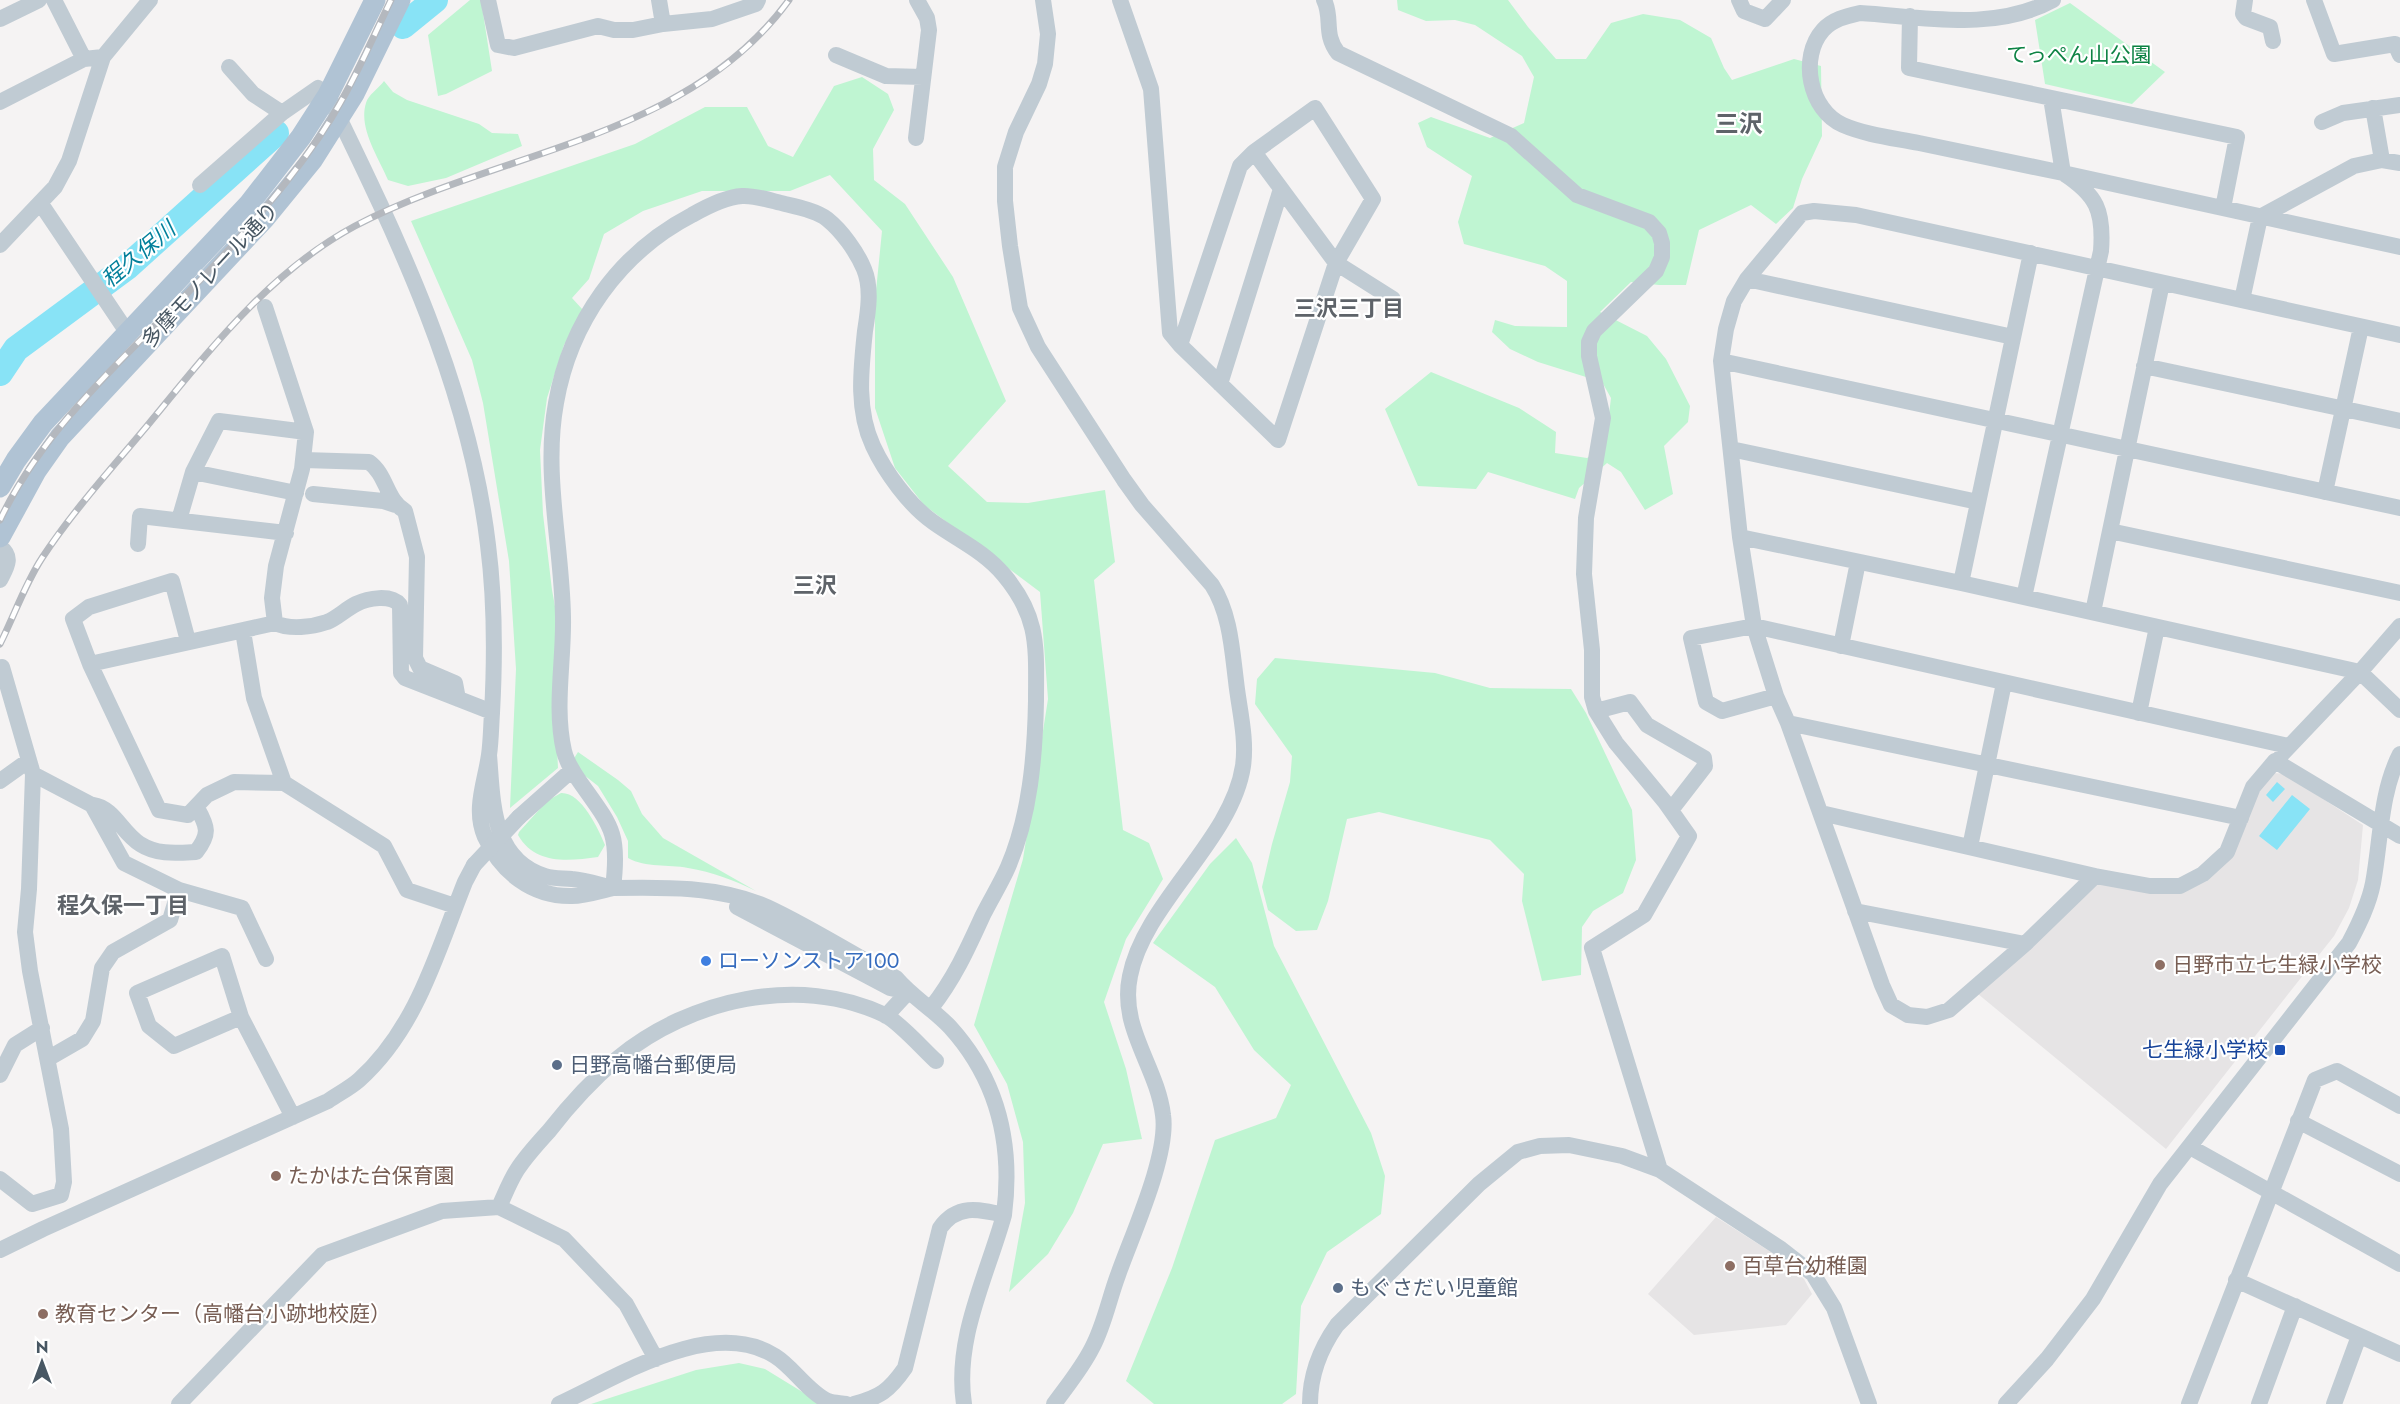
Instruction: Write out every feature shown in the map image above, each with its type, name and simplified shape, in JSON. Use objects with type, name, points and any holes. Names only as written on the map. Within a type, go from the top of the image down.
[{"type":"main road","name":"多摩モノレール通り","points":[[0,487],[15,460],[43,423],[249,204],[301,137],[328,95],[375,0]]},
{"type":"main road","name":"多摩モノレール通り","points":[[0,537],[36,471],[60,437],[264,219],[320,150],[354,94],[400,0]]},
{"type":"street","points":[[0,19],[39,0]]},
{"type":"street","points":[[54,0],[84,59]]},
{"type":"street","points":[[0,245],[56,187],[69,161],[103,57],[150,0]]},
{"type":"street","points":[[488,0],[498,45],[514,48],[598,26],[633,30],[663,24],[712,19],[756,4],[758,0]]},
{"type":"street","points":[[659,0],[663,24]]},
{"type":"street","points":[[916,138],[929,30],[927,18],[917,0]]},
{"type":"street","points":[[1043,0],[1048,34],[1045,64],[1039,84],[1013,140],[1005,167],[1005,201],[1020,308],[1038,347],[1124,480],[1142,505],[1212,585],[1220,598],[1230,638],[1244,742],[1242,769],[1228,807],[1154,921],[1142,941],[1132,966],[1128,991],[1130,1015],[1135,1038],[1157,1086],[1164,1116],[1163,1138],[1155,1168],[1093,1347],[1054,1404]]},
{"type":"street","points":[[1120,0],[1151,89],[1170,333],[1180,345],[1278,440],[1336,263],[1373,199],[1314,108],[1254,152],[1240,166],[1180,345]]},
{"type":"street","points":[[1324,0],[1328,35],[1338,53],[1511,136],[1577,195],[1649,222],[1659,233],[1662,243],[1662,257],[1656,270],[1594,331],[1589,342],[1589,356],[1603,418],[1585,529],[1584,574],[1596,711],[1616,743],[1671,810],[1689,836],[1644,915],[1593,948],[1660,1170]]},
{"type":"street","points":[[1739,0],[1744,11],[1765,19],[1783,0]]},
{"type":"street","points":[[2053,0],[2034,10],[2012,16],[1973,20],[1860,13],[1846,16],[1823,30],[1811,55],[1812,86],[1818,102],[1828,114],[1843,125],[1874,134],[2223,207],[2400,247]]},
{"type":"street","points":[[2245,0],[2243,14],[2246,18],[2270,27],[2273,41]]},
{"type":"street","points":[[2314,0],[2334,54],[2395,44],[2400,55]]},
{"type":"street","points":[[1910,16],[1909,68],[2237,137],[2223,207]]},
{"type":"street","points":[[836,55],[886,76],[923,77]]},
{"type":"street","points":[[0,102],[84,59],[103,57]]},
{"type":"street","points":[[230,68],[253,94],[282,113]]},
{"type":"street","points":[[200,186],[282,113],[318,88],[328,95],[430,320],[456,392],[468,434],[488,547],[493,640],[489,755],[498,831],[514,858],[543,876],[574,879],[613,888],[681,887],[728,896],[766,907],[896,978],[908,992],[931,1008],[974,1057],[983,1072],[998,1110],[1006,1149],[1006,1195],[1004,1215],[965,1342],[964,1404]]},
{"type":"street","points":[[2024,597],[2101,251],[2103,226],[2096,204],[2082,186],[2063,173],[2052,98]]},
{"type":"street","points":[[2322,122],[2343,113],[2400,105]]},
{"type":"street","points":[[2373,108],[2382,160]]},
{"type":"street","points":[[1254,152],[1336,263],[1393,299]]},
{"type":"street","points":[[2242,300],[2260,217],[2354,166],[2382,160],[2400,163]]},
{"type":"street","points":[[1220,384],[1281,189]]},
{"type":"street","points":[[613,888],[616,849],[610,825],[572,770],[566,759],[561,737],[560,680],[563,618],[552,477],[556,401],[570,350],[589,308],[616,273],[666,228],[709,206],[741,196],[795,207],[825,217],[846,239],[865,272],[868,312],[861,384],[866,426],[873,447],[908,501],[933,522],[970,544],[1001,571],[1024,601],[1034,634],[1035,745],[1026,803],[1009,864],[957,972],[931,1008]]},
{"type":"street","points":[[41,204],[107,299],[127,332]]},
{"type":"street","points":[[2095,876],[2025,944],[1949,1010],[1927,1017],[1908,1015],[1891,1005],[1788,723],[1776,696],[1754,626],[1740,537],[1721,361],[1726,329],[1734,301],[1747,279],[1802,213],[1814,211],[1856,215],[2400,335]]},
{"type":"street","points":[[1961,583],[2031,253]]},
{"type":"street","points":[[1747,279],[2013,337]]},
{"type":"street","points":[[2093,612],[2162,283]]},
{"type":"street","points":[[265,307],[306,432],[304,460],[276,566],[272,598],[276,623]]},
{"type":"street","points":[[2325,492],[2361,327]]},
{"type":"street","points":[[1721,361],[2400,508]]},
{"type":"street","points":[[2144,366],[2400,421]]},
{"type":"street","points":[[179,520],[193,472],[219,421],[306,432]]},
{"type":"street","points":[[1731,448],[1978,502]]},
{"type":"street","points":[[304,460],[369,462],[376,467],[395,505]]},
{"type":"street","points":[[193,472],[296,493]]},
{"type":"street","points":[[313,494],[383,501],[405,511],[417,557],[415,658],[420,668],[455,683],[458,699]]},
{"type":"street","points":[[138,544],[140,516],[286,533]]},
{"type":"street","points":[[2110,531],[2400,593]]},
{"type":"street","points":[[1740,537],[1961,583],[2360,672],[2400,710]]},
{"type":"street","points":[[0,547],[8,555],[9,560],[0,580]]},
{"type":"street","points":[[1841,646],[1858,562]]},
{"type":"street","points":[[188,641],[172,581],[90,607],[73,619],[90,664],[159,810],[188,815],[207,795],[234,782],[284,783],[384,846],[407,890],[455,906]]},
{"type":"street","points":[[90,664],[276,623],[285,627],[311,626],[329,621],[357,603],[389,598],[396,600],[400,605],[401,673],[405,678],[492,712]]},
{"type":"street","points":[[1776,696],[1722,711],[1706,702],[1690,639],[1754,626],[2288,746]]},
{"type":"street","points":[[1821,813],[2095,876],[2150,886],[2180,886],[2203,874],[2227,852],[2253,788],[2288,746],[2360,672],[2400,626]]},
{"type":"street","points":[[2139,712],[2157,627]]},
{"type":"street","points":[[243,631],[254,698],[284,783]]},
{"type":"street","points":[[0,1179],[32,1204],[61,1195],[64,1182],[61,1130],[25,932],[29,889],[30,767],[2,667]]},
{"type":"street","points":[[1970,848],[2004,682]]},
{"type":"street","points":[[1596,711],[1630,702],[1647,725],[1704,758],[1705,766],[1671,810]]},
{"type":"street","points":[[1788,723],[2241,818]]},
{"type":"street","points":[[2006,1404],[2048,1359],[2093,1299],[2160,1184],[2349,943],[2363,914],[2373,885],[2391,772],[2400,754]]},
{"type":"street","points":[[2275,761],[2400,836]]},
{"type":"street","points":[[30,767],[92,805],[102,806],[139,843],[161,853],[196,852],[206,839],[206,824],[197,808]]},
{"type":"street","points":[[0,781],[30,767]]},
{"type":"street","points":[[0,1250],[43,1228],[328,1101],[357,1082],[380,1059],[401,1032],[426,981],[455,906],[474,865],[519,817],[572,770]]},
{"type":"street","points":[[92,805],[124,863],[179,890],[242,908],[266,959]]},
{"type":"street","points":[[49,1058],[82,1039],[93,1022],[102,968],[113,952],[170,920],[179,890]]},
{"type":"street","points":[[1855,911],[2025,944]]},
{"type":"street","points":[[240,1017],[174,1046],[149,1026],[137,993],[222,956],[240,1017],[293,1117]]},
{"type":"street","points":[[886,1016],[908,992]]},
{"type":"street","points":[[499,1206],[517,1169],[575,1099],[619,1057],[687,1017],[721,1005],[757,997],[796,994],[831,999],[886,1016],[936,1061]]},
{"type":"street","points":[[0,1075],[15,1045],[42,1028]]},
{"type":"street","points":[[2189,1404],[2314,1080],[2337,1071],[2400,1106]]},
{"type":"street","points":[[2298,1120],[2400,1174]]},
{"type":"street","points":[[1310,1404],[1311,1382],[1316,1364],[1326,1340],[1337,1324],[1479,1184],[1518,1152],[1540,1146],[1569,1145],[1622,1156],[1660,1170],[1781,1249],[1814,1274],[1834,1308],[1869,1404]]},
{"type":"street","points":[[2190,1147],[2400,1263]]},
{"type":"street","points":[[179,1404],[322,1255],[442,1211],[499,1206],[564,1239],[626,1304],[656,1359]]},
{"type":"street","points":[[854,1404],[876,1398],[893,1384],[905,1368],[940,1228],[946,1220],[955,1213],[975,1209],[1004,1215]]},
{"type":"street","points":[[2236,1280],[2400,1354]]},
{"type":"street","points":[[2259,1404],[2295,1306]]},
{"type":"street","points":[[2334,1404],[2359,1336]]},
{"type":"street","points":[[559,1404],[656,1359],[719,1342],[752,1346],[775,1356],[827,1400],[846,1404]]},
{"type":"shaded area","name":"日野市立七生緑小学校","points":[[2274,773],[2285,774],[2363,825],[2358,880],[2349,908],[2334,936],[2166,1149],[1978,994],[2096,884],[2208,880],[2259,790]]},
{"type":"shaded area","name":"百草台幼稚園","points":[[1716,1217],[1774,1254],[1804,1279],[1812,1294],[1786,1325],[1694,1335],[1648,1294]]},
{"type":"green space","points":[[470,0],[481,0],[492,71],[438,96],[428,35]]},
{"type":"green space","points":[[1397,0],[1508,0],[1556,59],[1586,59],[1611,23],[1643,14],[1680,20],[1711,38],[1732,80],[1794,59],[1821,66],[1822,136],[1802,179],[1793,208],[1776,224],[1751,205],[1699,230],[1686,285],[1631,282],[1600,312],[1647,336],[1666,359],[1690,406],[1688,422],[1664,446],[1673,494],[1645,510],[1621,472],[1607,463],[1579,488],[1575,499],[1488,472],[1476,489],[1418,486],[1385,409],[1431,372],[1519,408],[1556,432],[1555,453],[1587,458],[1605,447],[1611,398],[1602,382],[1538,362],[1510,349],[1492,332],[1495,320],[1515,326],[1567,327],[1567,281],[1545,266],[1464,244],[1458,222],[1472,176],[1427,147],[1418,123],[1431,117],[1490,138],[1524,123],[1534,77],[1522,56],[1475,25],[1455,20],[1426,21],[1398,10]]},
{"type":"green space","name":"てっぺん山公園","points":[[2070,3],[2165,72],[2132,104],[2045,84],[2035,20]]},
{"type":"green space","points":[[862,77],[888,94],[894,110],[873,149],[874,180],[905,204],[953,277],[1006,401],[948,466],[987,502],[1028,503],[1105,490],[1115,562],[1094,580],[1123,830],[1149,843],[1163,879],[1126,939],[1104,1002],[1126,1069],[1142,1139],[1103,1144],[1073,1213],[1048,1254],[1009,1292],[1025,1203],[1023,1142],[1007,1084],[974,1025],[1023,859],[1048,699],[1040,592],[924,505],[895,468],[875,408],[875,301],[882,231],[830,175],[790,191],[702,191],[643,211],[604,234],[589,279],[572,298],[583,310],[564,345],[547,398],[540,450],[543,514],[559,628],[555,706],[558,768],[510,808],[516,669],[509,561],[483,403],[472,360],[411,221],[635,144],[705,107],[747,107],[768,146],[793,157],[834,86]]},
{"type":"green space","points":[[384,81],[393,92],[407,100],[479,124],[492,133],[518,134],[522,146],[446,178],[408,186],[388,180],[367,133],[364,113],[367,100]]},
{"type":"green space","points":[[1275,658],[1435,673],[1490,688],[1571,689],[1586,713],[1632,810],[1636,860],[1623,893],[1593,911],[1582,927],[1581,975],[1542,981],[1522,901],[1524,874],[1490,840],[1379,812],[1347,819],[1328,901],[1317,930],[1296,931],[1268,910],[1262,887],[1290,782],[1292,756],[1255,704],[1257,679]]},
{"type":"green space","points":[[578,752],[631,791],[642,814],[663,838],[756,891],[706,872],[642,863],[628,858],[628,841],[617,817],[598,786],[584,775],[573,760]]},
{"type":"green space","points":[[561,793],[575,798],[588,812],[605,845],[598,857],[553,859],[533,852],[518,835],[547,801]]},
{"type":"green space","points":[[1236,838],[1252,863],[1274,946],[1371,1133],[1385,1176],[1381,1214],[1327,1252],[1301,1306],[1296,1394],[1282,1404],[1154,1404],[1126,1381],[1172,1268],[1215,1140],[1276,1118],[1291,1085],[1254,1050],[1215,987],[1153,943],[1210,864]]},
{"type":"green space","points":[[739,1363],[765,1369],[822,1404],[591,1404],[696,1370]]},
{"type":"water","points":[[2277,782],[2285,789],[2273,802],[2266,795]]},
{"type":"water","points":[[2292,795],[2310,809],[2277,850],[2259,836]]},
{"type":"waterway","name":"程久保川","points":[[403,26],[435,0]]},
{"type":"waterway","name":"程久保川","points":[[0,373],[16,349],[127,267],[276,133]]},
{"type":"railway","points":[[0,520],[21,482],[45,446],[72,413],[222,257],[302,161],[343,98],[391,0]]},
{"type":"railway","points":[[0,644],[36,568],[79,507],[217,342],[267,290],[295,266],[355,226],[411,200],[588,137],[645,113],[698,84],[747,47],[789,0]]},
{"type":"place","name":"ローソンストア100","points":[[706,961]]},
{"type":"place","name":"日野市立七生緑小学校","points":[[2160,965]]},
{"type":"place","name":"七生緑小学校","points":[[2280,1050]]},
{"type":"place","name":"日野高幡台郵便局","points":[[557,1065]]},
{"type":"place","name":"たかはた台保育園","points":[[276,1176]]},
{"type":"place","name":"百草台幼稚園","points":[[1730,1266]]},
{"type":"place","name":"もぐさだい児童館","points":[[1338,1288]]},
{"type":"place","name":"教育センター（高幡台小跡地校庭）","points":[[43,1314]]},
{"type":"district","name":"三沢","points":[[1739,123]]},
{"type":"district","name":"三沢三丁目","points":[[1349,308]]},
{"type":"district","name":"三沢","points":[[815,585]]},
{"type":"district","name":"程久保一丁目","points":[[123,905]]}]
